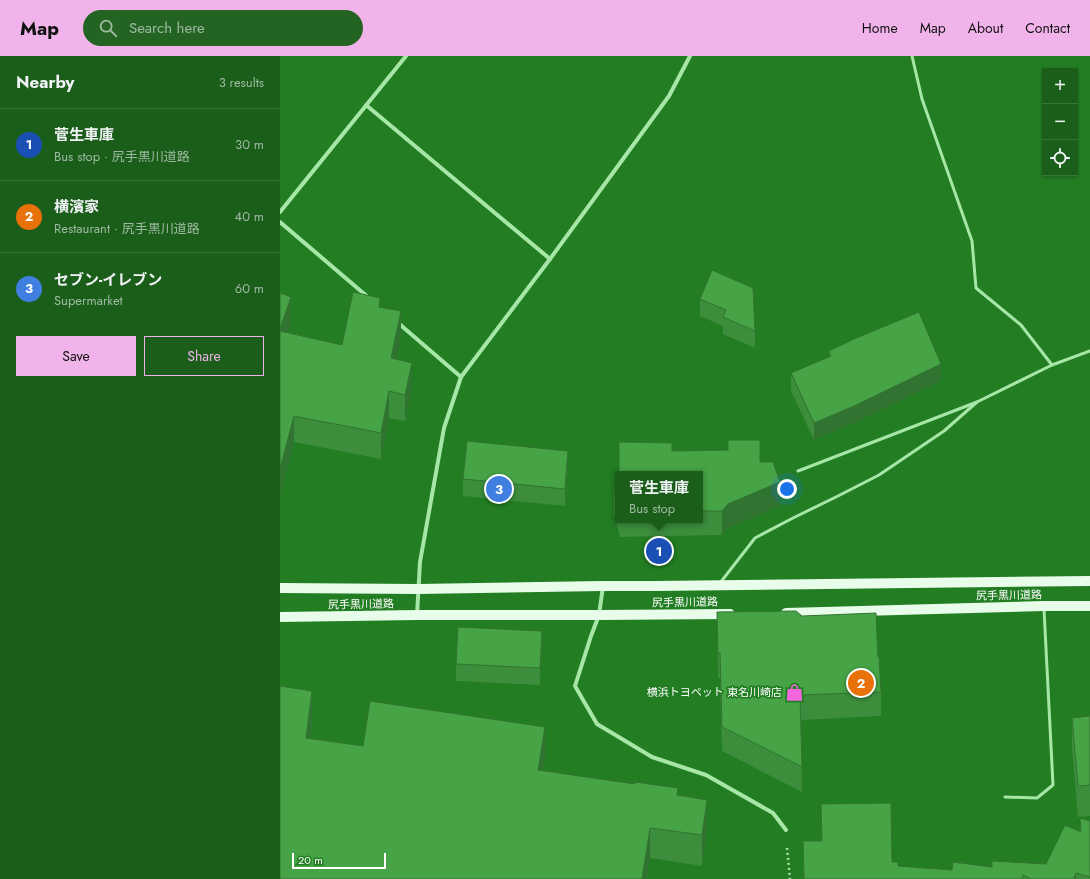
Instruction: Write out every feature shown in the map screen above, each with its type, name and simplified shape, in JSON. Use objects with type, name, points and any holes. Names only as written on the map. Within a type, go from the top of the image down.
[{"type":"main road","name":"尻手黒川道路","points":[[280,588],[418,589],[1090,581]]},
{"type":"main road","name":"尻手黒川道路","points":[[773,613],[1090,606]]},
{"type":"main road","name":"尻手黒川道路","points":[[280,617],[741,614]]},
{"type":"street","points":[[280,212],[406,56]]},
{"type":"street","points":[[417,615],[420,562],[444,428],[460,377],[550,259],[670,96],[690,56]]},
{"type":"street","points":[[366,105],[550,259]]},
{"type":"street","points":[[280,222],[370,299]]},
{"type":"street","points":[[394,320],[460,377]]},
{"type":"street","points":[[603,586],[599,615],[575,686],[597,724],[652,757],[706,775],[773,813],[786,830]]},
{"type":"lane","points":[[912,56],[922,99],[972,241],[976,288],[1021,325],[1052,364]]},
{"type":"lane","points":[[798,471],[977,402],[1052,364],[1090,351]]},
{"type":"lane","points":[[718,586],[755,538],[879,475],[944,432],[977,402]]},
{"type":"lane","points":[[1005,797],[1037,798],[1053,785],[1044,606]]},
{"type":"path","points":[[786,830],[790,879]]},
{"type":"building","points":[[712,270],[753,288],[755,331],[723,317],[726,310],[700,299]]},
{"type":"building","points":[[353,292],[380,298],[379,307],[401,311],[391,358],[412,363],[405,395],[389,391],[381,433],[294,416],[280,469],[280,331],[342,345]]},
{"type":"building","points":[[280,293],[291,297],[280,329]]},
{"type":"building","points":[[919,312],[941,364],[854,406],[814,423],[791,373],[831,356],[829,351],[854,339]]},
{"type":"building","points":[[728,440],[760,440],[760,462],[773,462],[780,482],[728,504],[722,511],[703,511],[703,471],[619,471],[619,442],[672,443],[672,451],[728,450]]},
{"type":"building","points":[[467,441],[568,451],[565,489],[463,479]]},
{"type":"building","points":[[796,611],[802,616],[876,613],[881,692],[800,695],[802,767],[722,727],[720,653],[718,654],[717,612]]},
{"type":"building","points":[[458,627],[542,631],[540,668],[456,664]]},
{"type":"building","points":[[280,686],[312,691],[306,738],[363,746],[370,701],[545,727],[538,770],[635,784],[635,782],[678,788],[677,795],[707,800],[702,835],[650,828],[642,879],[280,879]]},
{"type":"building","points":[[1090,716],[1090,785],[1078,786],[1072,718]]},
{"type":"building","points":[[891,803],[892,862],[898,862],[898,866],[952,870],[953,862],[992,867],[992,861],[1046,864],[1065,825],[1081,832],[1080,818],[1090,821],[1090,877],[1076,873],[1074,879],[1031,879],[1023,875],[1022,879],[804,879],[803,841],[822,841],[821,804]]},
{"type":"place","name":"セブン-イレブン","points":[[499,489]]},
{"type":"place","name":"菅生車庫","points":[[659,551]]},
{"type":"place","name":"横濱家","points":[[861,683]]},
{"type":"place","name":"横浜トヨペット 東名川崎店","points":[[795,692]]}]
